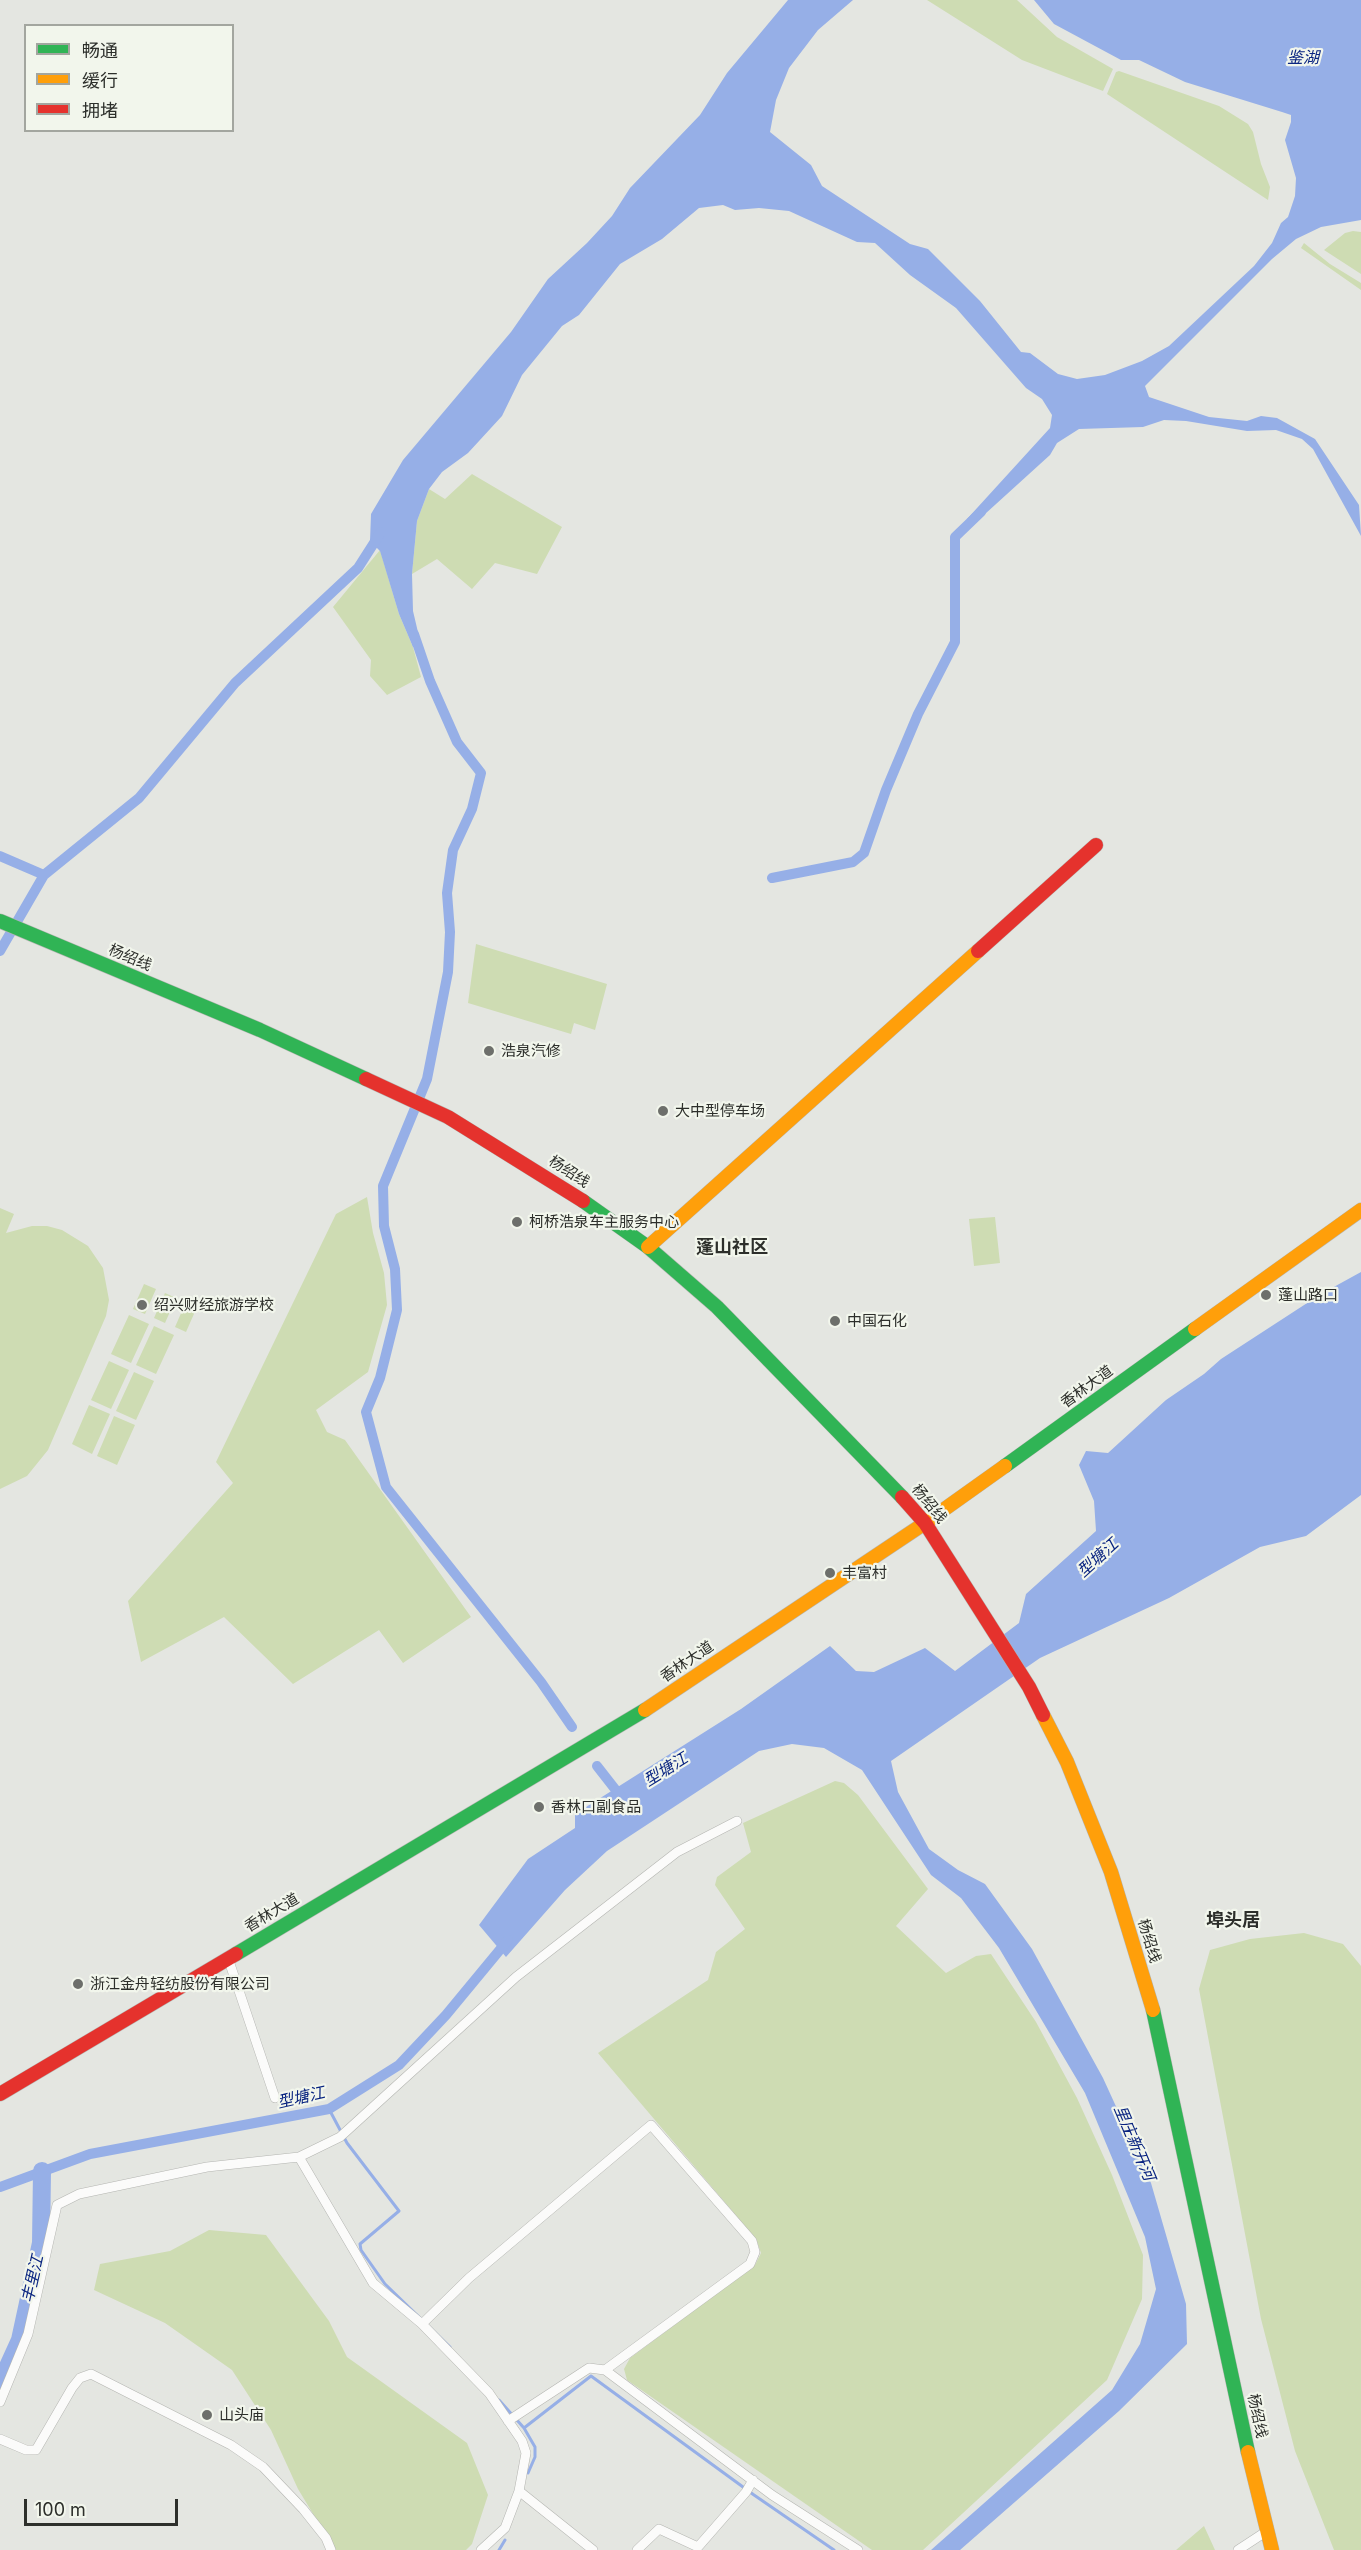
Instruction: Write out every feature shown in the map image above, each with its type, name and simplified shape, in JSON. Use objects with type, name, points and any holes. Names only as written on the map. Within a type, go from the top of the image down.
[{"type":"main road","points":[[648,1247],[1096,845]]},
{"type":"main road","name":"杨绍线","points":[[2,922],[260,1030],[407,1097],[448,1117],[555,1182],[648,1247],[717,1307],[882,1474],[925,1523],[1029,1687],[1067,1762],[1111,1872],[1155,2017],[1258,2501],[1272,2550]]},
{"type":"main road","name":"香林大道","points":[[0,2094],[620,1726],[925,1523],[1361,1210]]},
{"type":"street","points":[[0,2402],[28,2334],[57,2205],[79,2194],[207,2167],[299,2157],[342,2136],[516,1977],[677,1852],[737,1821]]},
{"type":"street","points":[[228,1958],[274,2097]]},
{"type":"street","points":[[426,2320],[469,2278],[651,2125],[752,2241],[755,2253],[750,2264],[605,2370]]},
{"type":"street","points":[[299,2157],[373,2283],[426,2320],[513,2418],[526,2453],[519,2491],[505,2528],[481,2550]]},
{"type":"street","points":[[513,2418],[589,2368],[605,2370],[753,2480],[858,2550]]},
{"type":"street","points":[[0,2439],[26,2450],[36,2450],[72,2388],[80,2378],[91,2374],[231,2445],[262,2467],[303,2509],[326,2538],[331,2550]]},
{"type":"street","points":[[637,2550],[659,2529],[698,2547],[746,2492],[753,2480]]},
{"type":"street","points":[[519,2491],[592,2550]]},
{"type":"street","points":[[1238,2550],[1267,2531]]},
{"type":"green space","points":[[927,0],[1017,0],[1057,37],[1113,69],[1103,91],[1022,60]]},
{"type":"green space","points":[[1119,71],[1219,106],[1248,124],[1253,132],[1261,164],[1270,187],[1268,200],[1107,94],[1116,72]]},
{"type":"green space","points":[[1361,232],[1361,274],[1324,250],[1345,233]]},
{"type":"green space","points":[[1304,243],[1330,264],[1361,283],[1361,290],[1301,248]]},
{"type":"green space","points":[[472,474],[562,527],[537,574],[495,563],[472,589],[437,559],[412,574],[417,521],[429,489],[445,499]]},
{"type":"green space","points":[[380,550],[421,677],[387,695],[370,676],[371,660],[333,607]]},
{"type":"green space","points":[[476,944],[607,984],[595,1030],[574,1023],[571,1034],[468,1003]]},
{"type":"green space","points":[[367,1197],[373,1233],[384,1273],[387,1305],[368,1372],[316,1410],[327,1432],[345,1440],[471,1617],[403,1663],[379,1630],[293,1684],[224,1617],[141,1662],[128,1601],[233,1483],[216,1462],[336,1214]]},
{"type":"green space","points":[[0,1208],[14,1214],[6,1233],[32,1226],[47,1226],[62,1230],[88,1246],[103,1268],[109,1300],[106,1316],[48,1450],[27,1476],[0,1489]]},
{"type":"green space","points":[[995,1217],[1000,1263],[974,1266],[969,1219]]},
{"type":"green space","points":[[144,1284],[156,1289],[145,1314],[133,1309]]},
{"type":"green space","points":[[165,1293],[176,1298],[165,1323],[154,1318]]},
{"type":"green space","points":[[186,1302],[197,1307],[186,1332],[175,1327]]},
{"type":"green space","points":[[129,1315],[149,1324],[131,1363],[111,1354]]},
{"type":"green space","points":[[154,1326],[174,1335],[156,1374],[136,1365]]},
{"type":"green space","points":[[109,1361],[129,1370],[111,1409],[91,1400]]},
{"type":"green space","points":[[134,1372],[154,1381],[136,1420],[116,1411]]},
{"type":"green space","points":[[89,1405],[110,1414],[92,1454],[72,1444]]},
{"type":"green space","points":[[114,1416],[135,1425],[117,1465],[97,1456]]},
{"type":"green space","points":[[835,1781],[844,1783],[858,1795],[928,1889],[896,1926],[946,1973],[976,1956],[991,1954],[1036,2022],[1077,2098],[1112,2175],[1143,2255],[1142,2299],[1107,2380],[923,2550],[872,2550],[627,2380],[624,2369],[630,2358],[755,2265],[761,2253],[756,2239],[598,2053],[708,1980],[716,1952],[745,1929],[715,1885],[717,1877],[751,1852],[743,1823]]},
{"type":"green space","points":[[1304,1933],[1343,1944],[1361,1966],[1361,2550],[1334,2550],[1295,2451],[1261,2319],[1199,1989],[1210,1950],[1250,1939]]},
{"type":"green space","points":[[209,2230],[266,2235],[329,2321],[347,2357],[467,2443],[488,2495],[472,2544],[466,2550],[335,2550],[298,2489],[271,2430],[232,2370],[165,2323],[94,2290],[100,2264],[170,2251]]},
{"type":"green space","points":[[1204,2526],[1215,2550],[1176,2550]]},
{"type":"water","name":"鉴湖","points":[[788,0],[853,0],[818,30],[789,68],[776,100],[770,132],[811,165],[822,186],[910,244],[928,249],[980,301],[1021,352],[1030,353],[1058,374],[1077,379],[1105,375],[1142,361],[1169,346],[1254,266],[1272,243],[1281,223],[1288,217],[1295,196],[1296,178],[1285,140],[1291,115],[1185,82],[1139,60],[1121,60],[1054,24],[1034,0],[1361,0],[1361,220],[1321,227],[1296,239],[1272,259],[1145,386],[1149,397],[1209,417],[1247,421],[1261,416],[1277,418],[1315,439],[1359,505],[1361,536],[1313,449],[1302,439],[1276,430],[1247,431],[1186,421],[1164,420],[1143,427],[1079,429],[1057,443],[1050,455],[974,524],[967,519],[1050,428],[1052,415],[1042,399],[1026,388],[956,308],[910,275],[875,243],[857,242],[789,211],[759,208],[735,210],[723,205],[699,208],[662,239],[620,264],[579,315],[562,326],[522,375],[502,416],[468,453],[442,472],[429,489],[417,521],[412,574],[413,611],[421,645],[413,647],[399,614],[380,551],[370,541],[371,514],[403,460],[511,332],[548,279],[587,243],[612,216],[630,188],[700,115],[727,73]]},
{"type":"water","points":[[1361,1272],[1361,1495],[1306,1536],[1260,1547],[1169,1598],[1040,1658],[891,1761],[898,1792],[929,1849],[958,1870],[985,1884],[1032,1949],[1103,2078],[1151,2183],[1186,2304],[1187,2344],[1119,2411],[960,2550],[931,2550],[1112,2390],[1140,2344],[1156,2289],[1145,2237],[1085,2093],[999,1948],[961,1898],[931,1875],[862,1770],[824,1748],[792,1744],[759,1751],[607,1851],[565,1890],[506,1957],[479,1925],[528,1859],[575,1828],[575,1814],[741,1709],[830,1646],[856,1671],[874,1672],[925,1648],[955,1671],[1019,1623],[1026,1594],[1096,1531],[1094,1501],[1079,1465],[1086,1451],[1108,1453],[1166,1400],[1204,1374],[1221,1359],[1321,1294]]},
{"type":"waterway","points":[[772,878],[853,862],[864,853],[886,790],[918,714],[955,642],[955,537],[981,512]]},
{"type":"waterway","points":[[0,856],[44,875],[139,798],[235,683],[358,568],[381,532]]},
{"type":"waterway","points":[[414,634],[430,681],[457,742],[481,773],[472,809],[453,850],[447,893],[450,932],[448,972],[427,1079],[383,1186],[384,1226],[395,1269],[397,1310],[380,1378],[366,1412],[386,1487],[541,1682],[572,1727]]},
{"type":"waterway","points":[[0,951],[44,875]]},
{"type":"waterway","points":[[597,1766],[622,1798]]},
{"type":"waterway","name":"型塘江","points":[[0,2187],[90,2154],[329,2109],[399,2065],[446,2015],[508,1940]]},
{"type":"waterway","points":[[329,2109],[347,2143],[399,2211],[360,2244],[361,2250],[385,2284],[450,2347]]},
{"type":"waterway","name":"丰里江","points":[[0,2384],[20,2340],[41,2243],[42,2171]]},
{"type":"waterway","points":[[524,2428],[591,2376],[754,2495],[834,2550]]},
{"type":"waterway","points":[[499,2400],[524,2428],[535,2447],[535,2457],[528,2473]]},
{"type":"waterway","points":[[499,2550],[505,2540]]},
{"type":"traffic: fast","points":[[0,921],[260,1030],[366,1079]]},
{"type":"traffic: fast","points":[[583,1201],[648,1247],[717,1307],[902,1497]]},
{"type":"traffic: fast","points":[[1005,1466],[1195,1329]]},
{"type":"traffic: fast","points":[[236,1954],[645,1710]]},
{"type":"traffic: fast","points":[[1153,2010],[1248,2452]]},
{"type":"traffic: slow","points":[[648,1247],[978,951]]},
{"type":"traffic: slow","points":[[1195,1329],[1361,1210]]},
{"type":"traffic: slow","points":[[645,1710],[925,1523],[1005,1466]]},
{"type":"traffic: slow","points":[[1043,1715],[1067,1762],[1111,1872],[1153,2010]]},
{"type":"traffic: slow","points":[[1248,2452],[1272,2550]]},
{"type":"traffic: jam","points":[[978,951],[1096,845]]},
{"type":"traffic: jam","points":[[366,1079],[448,1117],[583,1201]]},
{"type":"traffic: jam","points":[[902,1497],[925,1523],[1029,1687],[1043,1715]]},
{"type":"traffic: jam","points":[[0,2094],[236,1954]]},
{"type":"place","name":"浩泉汽修","points":[[489,1051]]},
{"type":"place","name":"大中型停车场","points":[[663,1111]]},
{"type":"place","name":"柯桥浩泉车主服务中心","points":[[517,1222]]},
{"type":"place","name":"蓬山路口","points":[[1266,1295]]},
{"type":"place","name":"绍兴财经旅游学校","points":[[142,1305]]},
{"type":"place","name":"中国石化","points":[[835,1321]]},
{"type":"place","name":"丰富村","points":[[830,1573]]},
{"type":"place","name":"香林口副食品","points":[[539,1807]]},
{"type":"place","name":"浙江金舟轻纺股份有限公司","points":[[78,1984]]},
{"type":"place","name":"山头庙","points":[[207,2415]]},
{"type":"district","name":"蓬山社区","points":[[732,1248]]},
{"type":"district","name":"埠头居","points":[[1233,1921]]},
{"type":"water label","name":"里庄新开河","points":[[1134,2143]]}]
